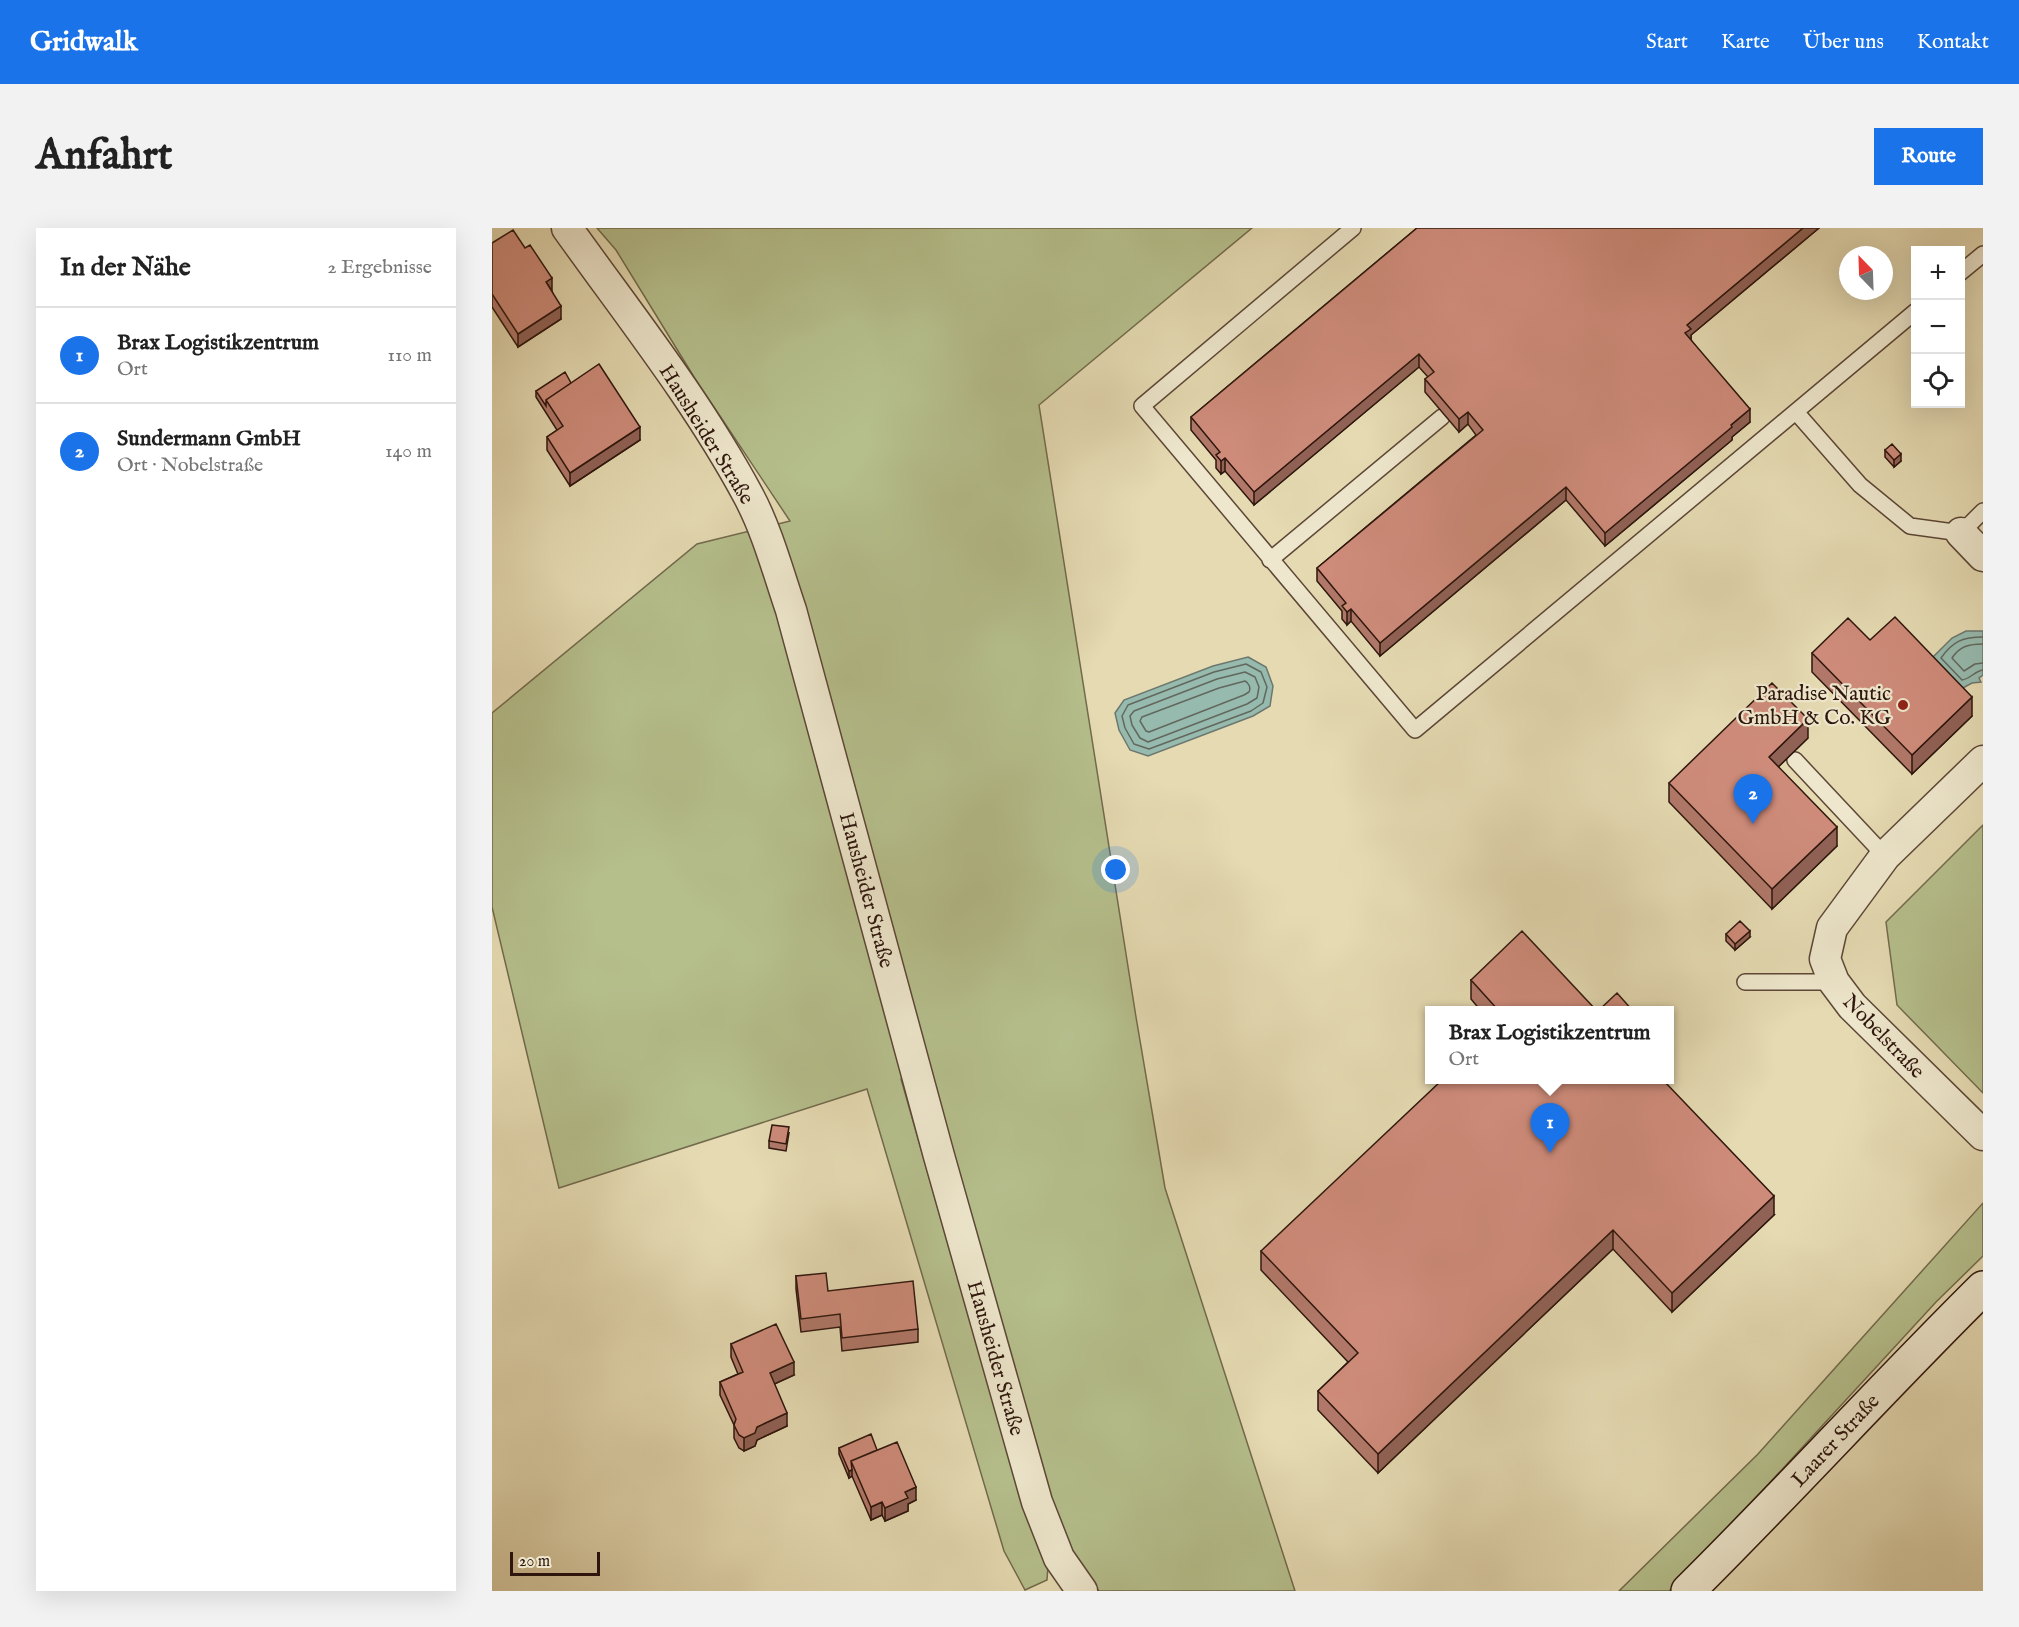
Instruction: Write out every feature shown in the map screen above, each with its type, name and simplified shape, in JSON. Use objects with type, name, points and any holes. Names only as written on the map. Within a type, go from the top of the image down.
[{"type":"main road","name":"Laarer Straße","points":[[1688,1591],[1983,1288]]},
{"type":"street","name":"Hausheider Straße","points":[[567,228],[698,411],[749,496],[766,536],[791,610],[958,1225],[1037,1502],[1059,1558],[1078,1590]]},
{"type":"street","points":[[1961,533],[1983,556]]},
{"type":"street","name":"Nobelstraße","points":[[1983,761],[1885,856],[1832,928],[1825,959],[1833,982],[1852,1006],[1983,1135]]},
{"type":"lane","points":[[1353,228],[1142,406],[1415,730],[1911,315]]},
{"type":"lane","points":[[1965,269],[1983,254]]},
{"type":"lane","points":[[1796,412],[1860,485],[1910,525],[1961,533],[1983,512]]},
{"type":"lane","points":[[1270,560],[1442,417]]},
{"type":"lane","points":[[1795,760],[1885,856]]},
{"type":"lane","points":[[1745,982],[1833,982]]},
{"type":"green space","points":[[597,228],[1252,228],[1039,405],[1165,1188],[1295,1591],[1099,1591],[1069,1555],[1035,1450],[926,1070],[901,1079],[1020,1496],[1048,1565],[1047,1580],[1025,1590],[1004,1551],[867,1089],[559,1188],[492,907],[492,713],[697,544],[790,521],[694,377],[616,250]]},
{"type":"green space","points":[[1983,825],[1983,1093],[1897,1005],[1886,922]]},
{"type":"green space","points":[[1983,1203],[1983,1256],[1936,1302],[1684,1576],[1669,1591],[1619,1591],[1758,1454]]},
{"type":"water","points":[[1966,631],[1983,631],[1983,675],[1979,678],[1981,682],[1972,683],[1961,689],[1932,658],[1952,638]]},
{"type":"water","points":[[1248,657],[1266,667],[1273,686],[1270,706],[1253,716],[1148,756],[1130,750],[1119,730],[1115,713],[1124,700],[1213,666]]},
{"type":"building","points":[[1417,228],[1803,228],[1687,325],[1691,329],[1685,333],[1750,409],[1731,425],[1732,427],[1605,533],[1566,487],[1380,643],[1351,609],[1347,612],[1342,606],[1346,603],[1317,568],[1483,430],[1468,412],[1459,419],[1425,379],[1434,372],[1419,354],[1254,492],[1225,458],[1221,461],[1216,455],[1220,452],[1191,417]]},
{"type":"building","points":[[513,230],[525,248],[530,245],[552,278],[546,282],[561,306],[518,334],[492,294],[492,243]]},
{"type":"building","points":[[599,364],[640,427],[570,473],[547,437],[563,426],[546,400]]},
{"type":"building","points":[[565,372],[571,383],[546,400],[546,406],[536,391]]},
{"type":"building","points":[[1892,444],[1901,454],[1894,460],[1885,450]]},
{"type":"building","name":"Paradise Nautic GmbH & Co. KG","points":[[1895,617],[1972,697],[1912,755],[1812,653],[1848,618],[1870,640]]},
{"type":"building","points":[[1772,683],[1808,719],[1769,757],[1837,827],[1772,889],[1669,783]]},
{"type":"building","points":[[1740,921],[1750,931],[1735,944],[1726,934]]},
{"type":"building","points":[[1522,931],[1592,1006],[1494,1006],[1471,980]]},
{"type":"building","points":[[1617,993],[1629,1006],[1603,1006]]},
{"type":"building","points":[[1438,1084],[1667,1084],[1774,1196],[1672,1293],[1613,1230],[1378,1454],[1318,1391],[1358,1353],[1261,1251]]},
{"type":"building","points":[[772,1125],[789,1127],[786,1144],[769,1141]]},
{"type":"building","points":[[826,1273],[828,1291],[913,1281],[918,1329],[842,1338],[840,1314],[801,1319],[796,1276]]},
{"type":"building","points":[[776,1324],[794,1362],[770,1373],[787,1413],[757,1427],[755,1433],[744,1438],[739,1435],[734,1425],[736,1419],[720,1382],[743,1372],[731,1344]]},
{"type":"building","points":[[871,1434],[877,1450],[851,1461],[852,1470],[849,1471],[839,1448]]},
{"type":"building","points":[[897,1442],[916,1487],[905,1492],[908,1498],[885,1508],[882,1502],[871,1507],[851,1461]]},
{"type":"place","name":"Paradise Nautic GmbH & Co. KG","points":[[1903,705]]},
{"type":"place","name":"Sundermann GmbH","points":[[1753,824]]},
{"type":"place","name":"Brax Logistikzentrum","points":[[1550,1153]]}]
